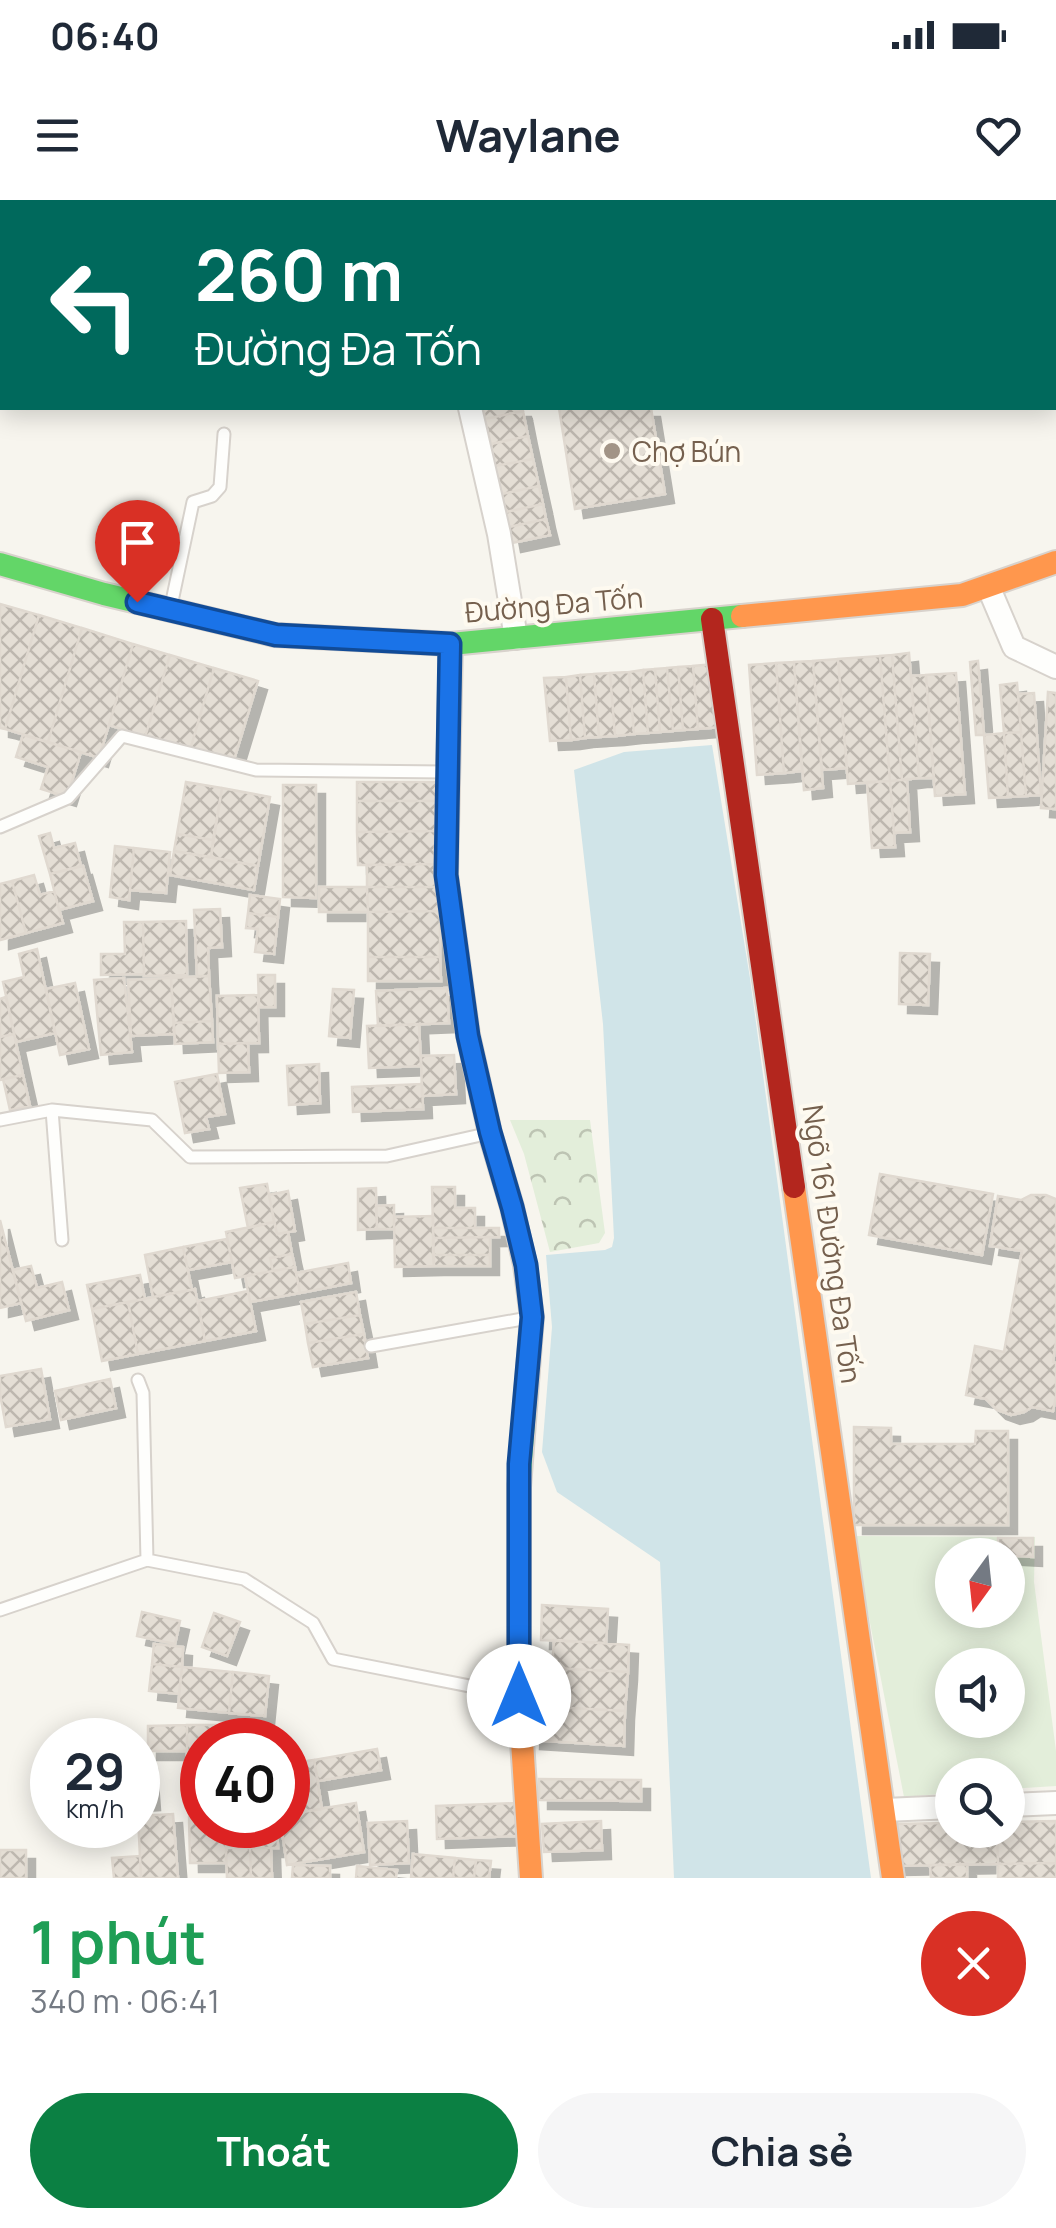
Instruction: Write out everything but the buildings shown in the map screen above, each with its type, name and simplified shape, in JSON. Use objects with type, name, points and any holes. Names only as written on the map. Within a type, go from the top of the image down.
[{"type":"street","points":[[470,410],[499,534],[516,638]]},
{"type":"street","name":"Đường Đa Tốn","points":[[0,564],[276,635],[450,644],[962,596],[1056,562]]},
{"type":"street","points":[[988,586],[1014,648],[1056,667]]},
{"type":"street","name":"Ngõ 161 Đường Đa Tốn","points":[[712,619],[893,1878]]},
{"type":"street","points":[[450,644],[446,875],[468,1036],[526,1265],[532,1317],[519,1464],[519,1696],[531,1878]]},
{"type":"street","points":[[1025,1804],[1056,1803]]},
{"type":"street","points":[[885,1810],[935,1808]]},
{"type":"lane","points":[[170,610],[193,502],[212,496],[220,487],[224,434]]},
{"type":"lane","points":[[0,827],[68,798],[122,736],[256,770],[449,772]]},
{"type":"lane","points":[[0,1120],[52,1110],[152,1120],[190,1158],[387,1156],[490,1132]]},
{"type":"lane","points":[[52,1110],[62,1240]]},
{"type":"lane","points":[[371,1346],[532,1317]]},
{"type":"lane","points":[[138,1380],[143,1393],[147,1560]]},
{"type":"lane","points":[[0,1610],[147,1560],[244,1579],[313,1623],[333,1659],[519,1696]]},
{"type":"green space","points":[[510,1120],[590,1120],[605,1233],[599,1243],[550,1252],[524,1154]]},
{"type":"green space","points":[[853,1536],[1035,1537],[1034,1582],[1056,1751],[1056,1786],[1025,1788],[1025,1758],[935,1758],[935,1794],[904,1797]]},
{"type":"shaded area","points":[[712,745],[750,978],[871,1878],[674,1878],[660,1562],[557,1492],[542,1452],[552,1327],[546,1255],[605,1250],[612,1247],[614,1238],[603,1024],[574,770],[624,752]]},
{"type":"traffic: fast","points":[[0,564],[104,594],[275,635],[451,644],[742,616]]},
{"type":"traffic: fast","points":[[451,644],[446,875],[468,1035],[512,1207],[532,1317],[519,1487]]},
{"type":"traffic: slow","points":[[742,616],[962,595],[1056,562]]},
{"type":"traffic: slow","points":[[794,1187],[893,1878]]},
{"type":"traffic: slow","points":[[519,1487],[519,1696],[531,1878]]},
{"type":"traffic: jam","points":[[712,619],[794,1187]]},
{"type":"place","name":"Chợ Bún","points":[[612,451]]},
{"type":"route","points":[[137,602],[276,635],[450,644],[446,875],[468,1036],[526,1265],[532,1317],[519,1464],[519,1696]]}]
